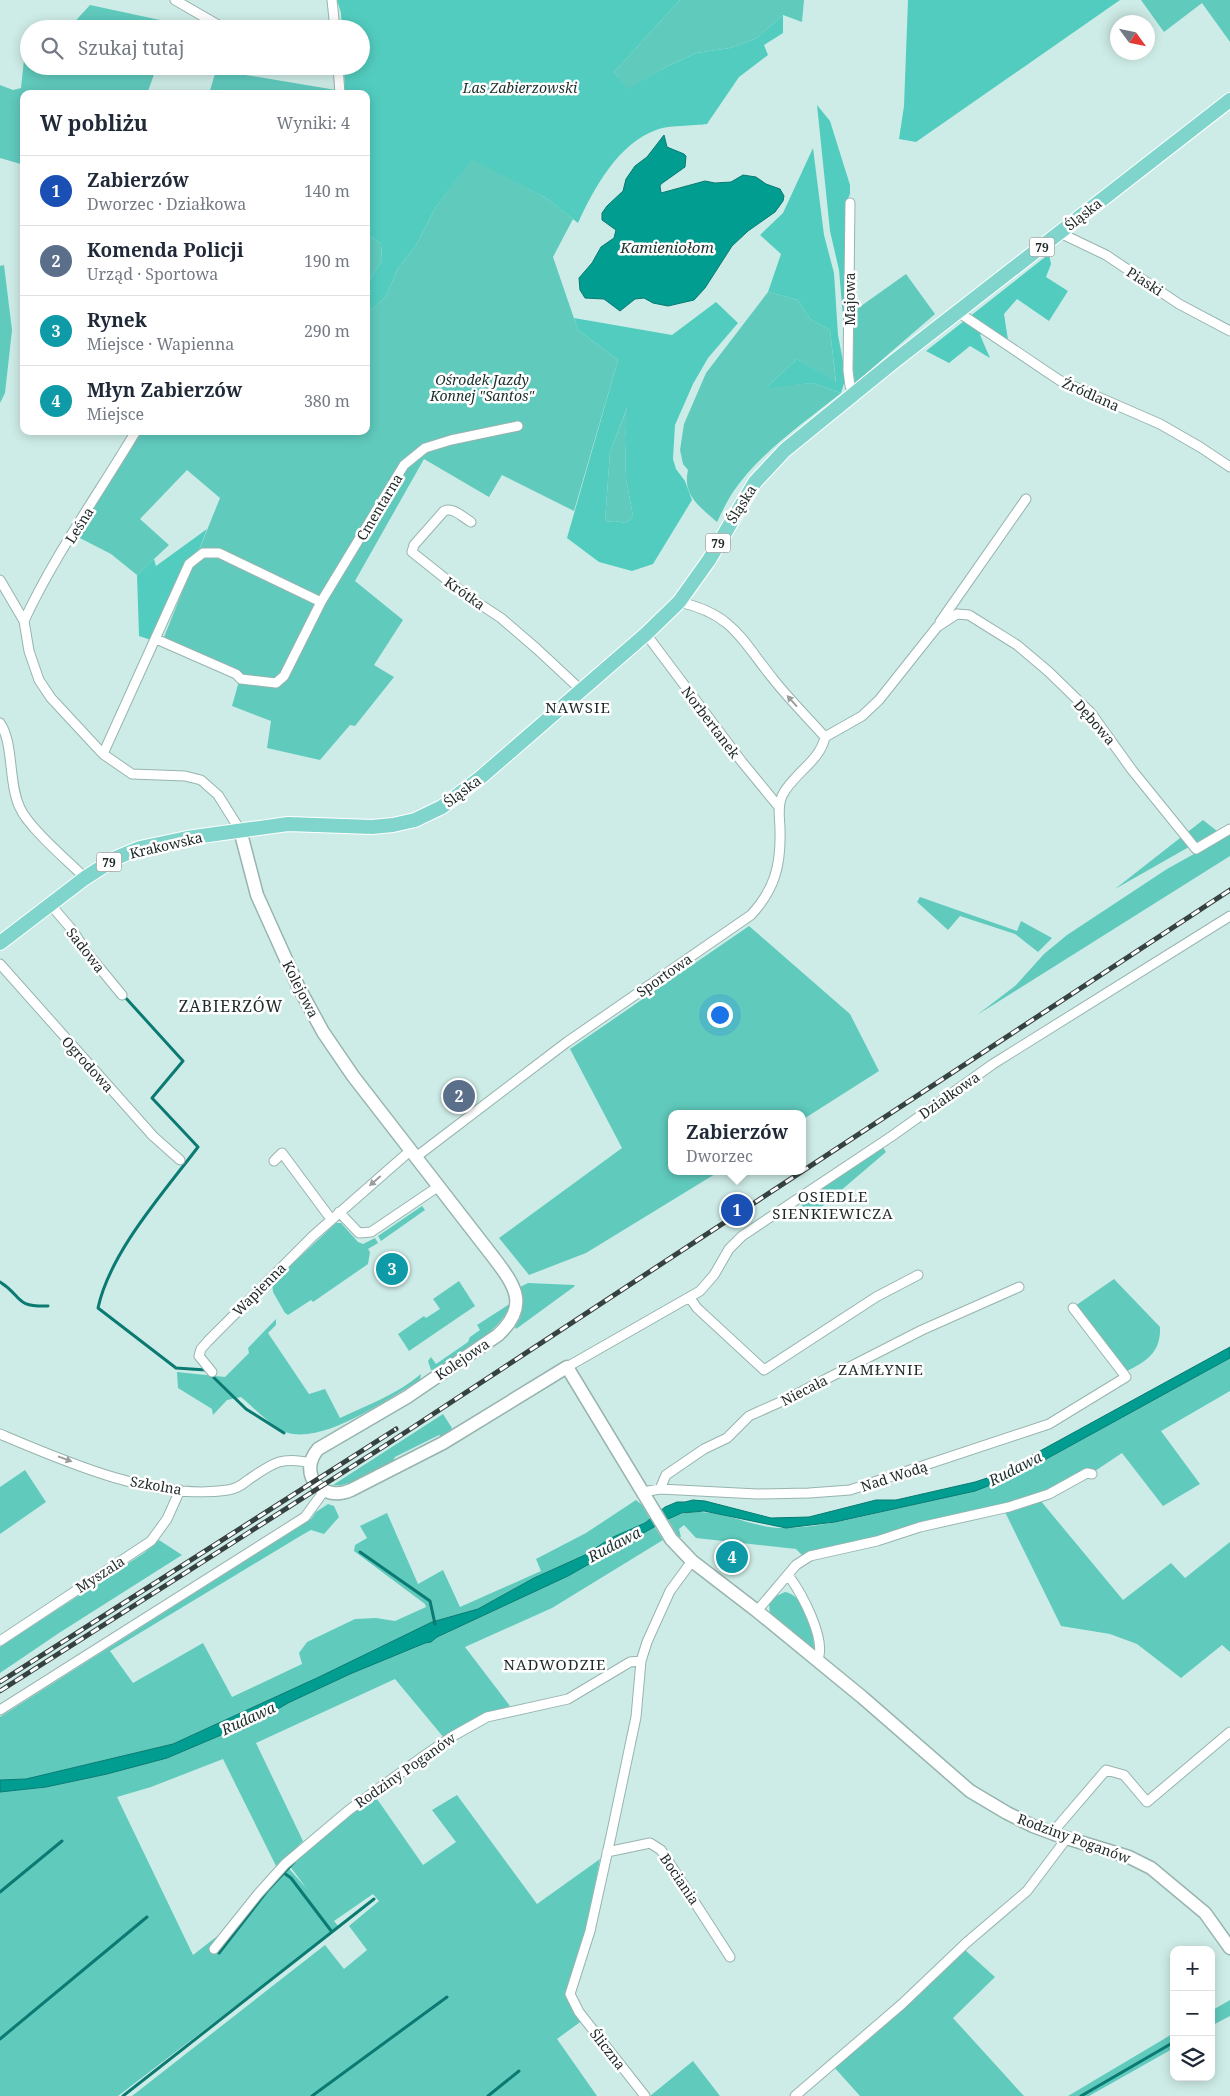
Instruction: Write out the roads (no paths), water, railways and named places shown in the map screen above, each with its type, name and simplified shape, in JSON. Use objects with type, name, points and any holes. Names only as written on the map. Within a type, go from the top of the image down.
[{"type":"main road","name":"Śląska","points":[[240,830],[304,823],[372,827],[393,825],[424,816],[442,807],[480,778],[646,634],[679,602],[709,560],[742,500],[767,467],[812,426],[1230,100]]},
{"type":"main road","name":"Krakowska","points":[[0,943],[84,878],[116,858],[140,848],[187,838],[240,830]]},
{"type":"street","points":[[176,0],[210,20]]},
{"type":"street","points":[[332,0],[334,20]]},
{"type":"street","points":[[339,75],[340,90]]},
{"type":"street","name":"Majowa","points":[[850,203],[848,371],[850,386],[854,394]]},
{"type":"street","name":"Piaski","points":[[1060,232],[1106,255],[1179,304],[1230,331]]},
{"type":"street","name":"Źródlana","points":[[958,312],[1059,380],[1160,424],[1230,467]]},
{"type":"street","name":"Cmentarna","points":[[156,639],[236,674],[241,679],[276,683],[284,676],[321,602],[404,465],[425,448],[451,440],[518,426]]},
{"type":"street","name":"Leśna","points":[[24,621],[57,561],[134,435]]},
{"type":"street","points":[[679,602],[702,607],[731,626],[742,637],[780,688],[825,738],[862,716],[879,700],[937,627],[1026,499]]},
{"type":"street","name":"Krótka","points":[[472,522],[449,509],[444,511],[414,545],[412,552],[466,595],[501,618],[581,690]]},
{"type":"street","points":[[103,754],[189,564],[203,553],[219,553],[321,602]]},
{"type":"street","points":[[0,580],[24,621],[29,651],[39,680],[51,698],[103,754],[132,774],[185,776],[201,780],[218,795],[240,830]]},
{"type":"street","points":[[937,627],[957,614],[959,594]]},
{"type":"street","name":"Dębowa","points":[[957,614],[969,615],[1016,645],[1049,672],[1091,713],[1138,777],[1196,849],[1230,829]]},
{"type":"street","name":"Norbertanek","points":[[646,634],[742,762],[779,807]]},
{"type":"street","points":[[0,723],[4,728],[12,783],[20,808],[28,821],[84,878]]},
{"type":"street","name":"Sportowa","points":[[414,1153],[586,1029],[751,915],[772,886],[780,858],[779,807],[782,795],[811,762],[823,745],[825,738]]},
{"type":"street","name":"Kolejowa","points":[[240,830],[257,895],[298,986],[323,1032],[351,1073],[512,1282],[517,1300],[514,1315],[506,1328],[490,1341],[407,1397],[322,1446],[316,1452],[311,1463]]},
{"type":"street","name":"Sadowa","points":[[50,904],[122,995]]},
{"type":"street","name":"Działkowa","points":[[690,1298],[706,1285],[729,1249],[742,1236],[884,1141],[993,1064],[1230,916]]},
{"type":"street","name":"Ogrodowa","points":[[0,964],[153,1136],[180,1160]]},
{"type":"street","points":[[274,1161],[282,1153],[331,1219]]},
{"type":"street","name":"Wapienna","points":[[212,1372],[199,1356],[201,1349],[331,1219],[414,1153]]},
{"type":"street","points":[[339,1212],[359,1233],[371,1232],[439,1186]]},
{"type":"street","points":[[311,1463],[312,1475],[317,1485],[324,1491],[336,1494],[346,1492],[427,1451],[630,1330],[690,1298],[698,1308],[764,1370],[876,1296],[918,1275]]},
{"type":"street","name":"Niecała","points":[[660,1489],[666,1475],[704,1450],[727,1438],[749,1416],[787,1400],[922,1330],[1019,1287]]},
{"type":"street","name":"Nad Wodą","points":[[645,1496],[660,1489],[757,1494],[850,1490],[1049,1424],[1126,1377],[1072,1308]]},
{"type":"street","name":"Rodziny Poganów","points":[[567,1368],[671,1539],[692,1561],[757,1610],[970,1791],[1007,1813],[1052,1833],[1129,1857],[1151,1868],[1205,1913],[1230,1948]]},
{"type":"street","name":"Szkolna","points":[[0,1434],[114,1477],[154,1488],[192,1492],[232,1490],[279,1460],[289,1459],[311,1463]]},
{"type":"street","points":[[757,1610],[796,1565],[810,1556],[877,1541],[920,1527],[1009,1507],[1048,1494],[1087,1473],[1092,1474]]},
{"type":"street","name":"Myszala","points":[[0,1641],[151,1541],[168,1519],[180,1490]]},
{"type":"street","points":[[0,1710],[306,1517],[324,1491]]},
{"type":"street","points":[[607,1852],[636,1717],[641,1662],[647,1642],[670,1591],[692,1561]]},
{"type":"street","points":[[788,1575],[804,1600],[818,1636],[820,1652],[817,1661]]},
{"type":"street","name":"Rodziny Poganów","points":[[214,1950],[258,1894],[285,1864],[349,1810],[453,1736],[487,1718],[568,1699],[630,1662],[641,1662]]},
{"type":"street","points":[[1052,1833],[1106,1770],[1124,1775],[1147,1802],[1230,1732]]},
{"type":"street","points":[[795,2096],[1027,1891],[1067,1838]]},
{"type":"street","name":"Bociania","points":[[607,1852],[650,1842],[660,1850],[730,1957]]},
{"type":"street","name":"Śliczna","points":[[607,1852],[590,1931],[570,1994],[579,2012],[645,2096]]},
{"type":"water","name":"Kamieniołom","points":[[664,135],[667,147],[686,156],[685,167],[661,184],[661,193],[705,181],[715,183],[731,182],[743,175],[756,177],[766,184],[780,189],[784,196],[783,201],[775,212],[748,231],[732,246],[705,288],[694,300],[668,306],[653,303],[644,298],[635,299],[620,311],[604,299],[585,298],[580,290],[579,278],[592,263],[601,247],[614,238],[616,230],[602,220],[602,213],[623,191],[626,179],[635,166],[647,157]]},
{"type":"water","name":"Rudawa","points":[[1230,1347],[1230,1358],[1019,1474],[975,1491],[835,1522],[786,1528],[704,1511],[682,1513],[668,1519],[568,1576],[437,1637],[431,1642],[350,1674],[288,1703],[266,1716],[167,1758],[107,1774],[46,1787],[0,1792],[0,1780],[26,1779],[173,1744],[319,1677],[432,1622],[478,1609],[534,1578],[585,1555],[611,1538],[645,1523],[665,1507],[677,1502],[705,1501],[771,1518],[809,1517],[876,1500],[896,1500],[975,1482],[1018,1463]]},
{"type":"waterway","points":[[124,996],[183,1061],[152,1098],[198,1147],[126,1244],[104,1287],[98,1308],[176,1368],[206,1370],[246,1409],[284,1433]]},
{"type":"waterway","points":[[0,1282],[23,1303],[48,1306]]},
{"type":"waterway","points":[[360,1552],[430,1601],[435,1624]]},
{"type":"waterway","points":[[0,1892],[62,1841]]},
{"type":"waterway","points":[[219,1953],[267,1891],[294,1862]]},
{"type":"waterway","points":[[284,1873],[291,1878],[332,1932]]},
{"type":"waterway","points":[[123,2096],[374,1899]]},
{"type":"waterway","points":[[0,2039],[147,1917]]},
{"type":"waterway","points":[[312,2096],[447,1997]]},
{"type":"waterway","points":[[1081,2096],[1170,2044]]},
{"type":"waterway","points":[[488,2096],[519,2071]]},
{"type":"railway","points":[[806,1169],[1230,890]]},
{"type":"railway","points":[[0,1691],[386,1445],[797,1175]]},
{"type":"railway","points":[[0,1682],[396,1429]]},
{"type":"place","name":"Komenda Policji","points":[[459,1096]]},
{"type":"place","name":"Zabierzów","points":[[737,1210]]},
{"type":"place","name":"Rynek","points":[[392,1269]]},
{"type":"place","name":"Młyn Zabierzów","points":[[732,1557]]},
{"type":"district","name":"NAWSIE","points":[[578,707]]},
{"type":"district","name":"ZABIERZÓW","points":[[231,1006]]},
{"type":"district","name":"OSIEDLE SIENKIEWICZA","points":[[833,1204]]},
{"type":"district","name":"ZAMŁYNIE","points":[[881,1369]]},
{"type":"district","name":"NADWODZIE","points":[[555,1664]]},
{"type":"park label","name":"Las Zabierzowski","points":[[520,87]]},
{"type":"park label","name":"Ośrodek Jazdy Konnej \"Santos\"","points":[[482,388]]}]
